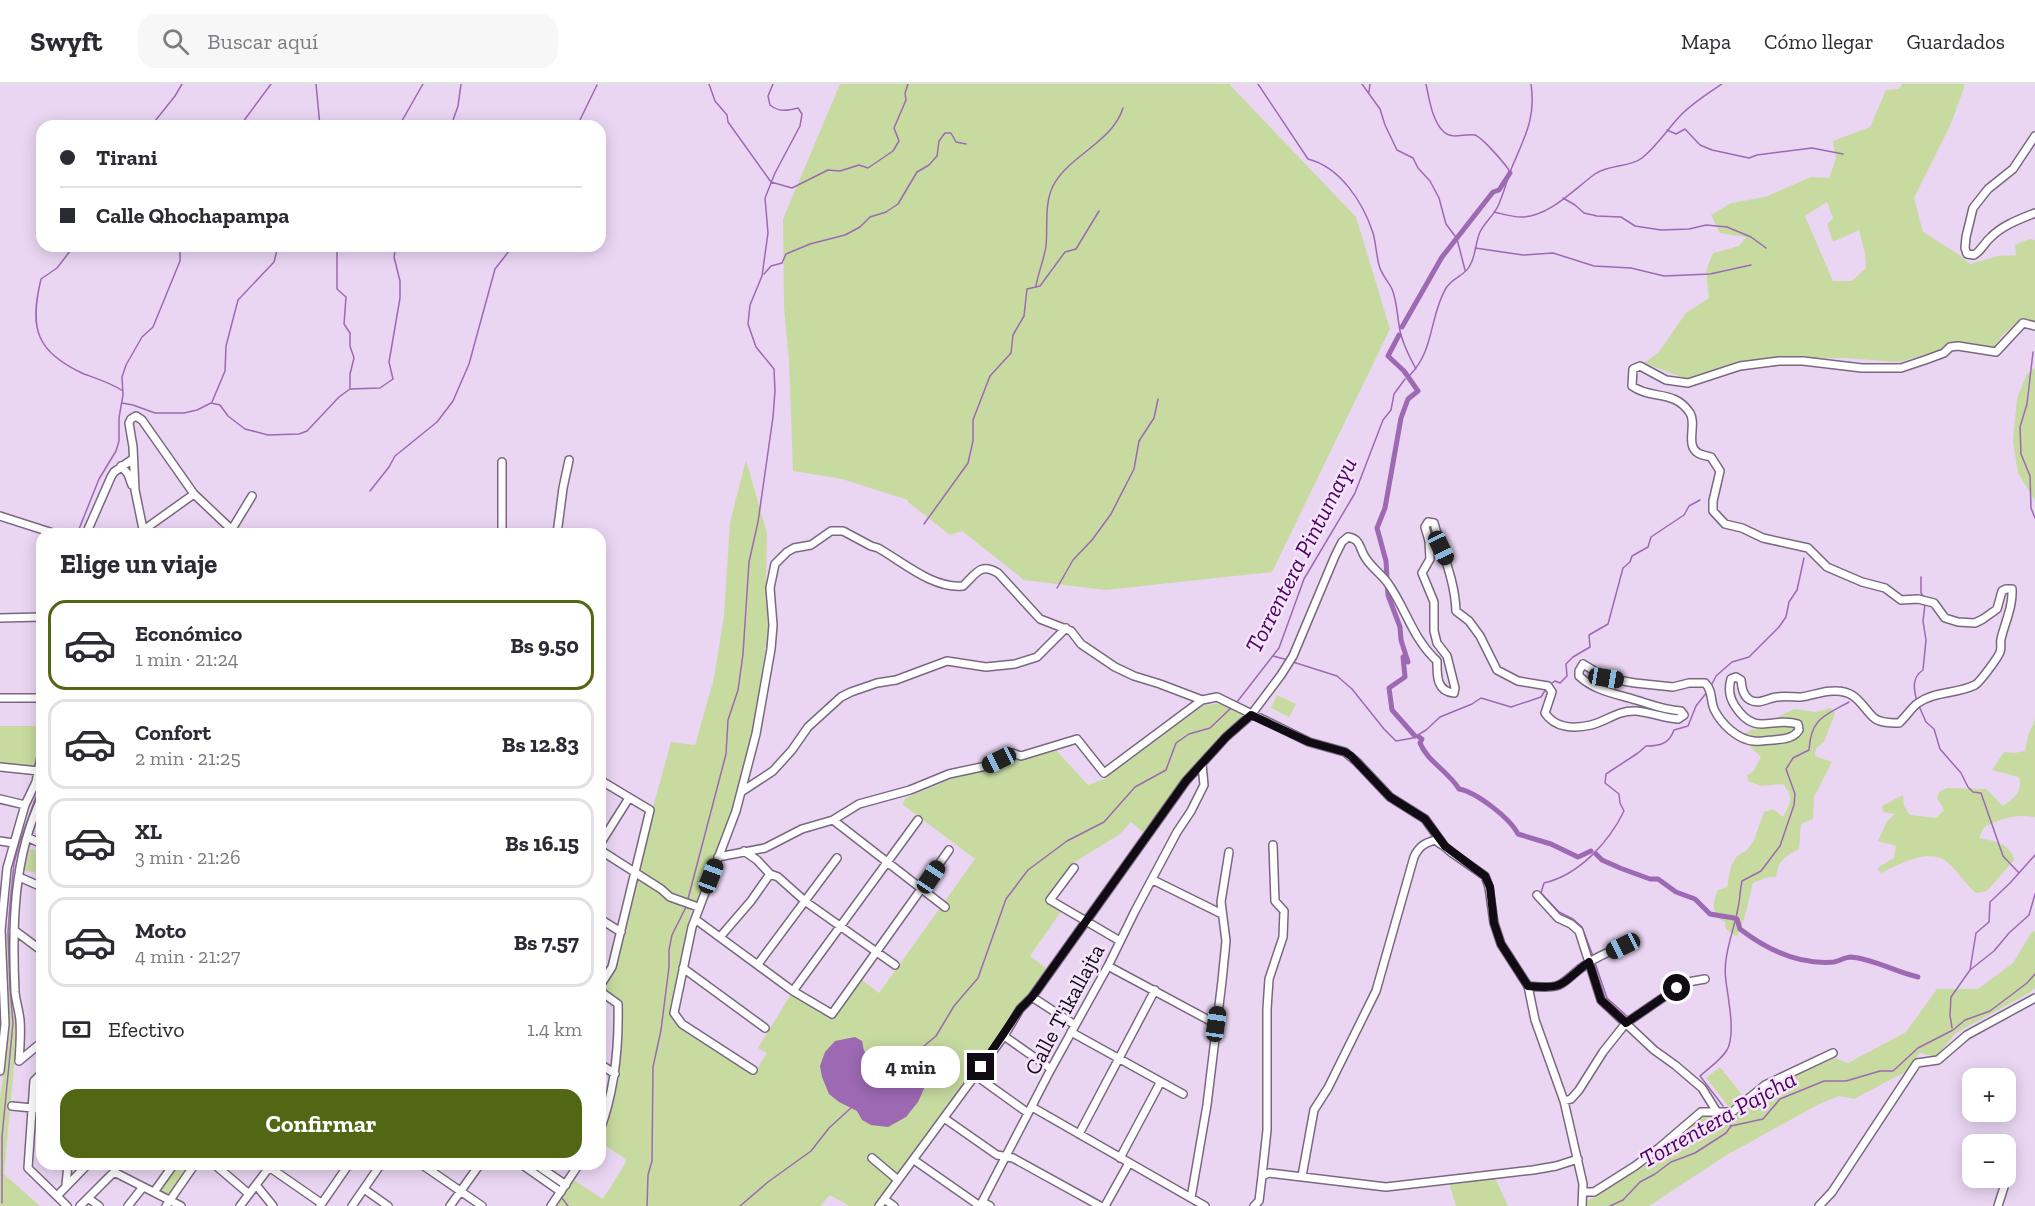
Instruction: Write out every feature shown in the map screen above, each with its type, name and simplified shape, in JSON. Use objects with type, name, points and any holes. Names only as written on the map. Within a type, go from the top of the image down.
[{"type":"street","points":[[2035,136],[2013,169],[1988,189],[1973,208],[1966,237],[1967,254],[1974,255],[1990,237],[2004,227],[2035,213]]},
{"type":"street","points":[[879,1206],[1186,781],[1248,713],[1293,656],[1335,556],[1342,542],[1348,537],[1358,541],[1365,557],[1386,582],[1418,640],[1437,661],[1437,677],[1441,688],[1446,692],[1454,693],[1455,688],[1447,656],[1437,643],[1434,631],[1434,602],[1422,573],[1430,559],[1425,527],[1428,522],[1434,523],[1450,568],[1450,579],[1456,597],[1456,611],[1469,621],[1480,636],[1497,670],[1530,685],[1548,686],[1552,692],[1545,713],[1551,722],[1564,726],[1592,725],[1620,712],[1637,711],[1678,719],[1684,716],[1681,711],[1664,710],[1636,700],[1612,695],[1584,681],[1579,671],[1583,664],[1606,678],[1625,681],[1673,687],[1689,683],[1705,683],[1710,688],[1714,709],[1722,721],[1734,733],[1754,741],[1785,739],[1796,735],[1799,730],[1798,724],[1790,722],[1759,725],[1745,719],[1731,700],[1729,686],[1731,679],[1736,677],[1741,680],[1743,691],[1748,699],[1754,701],[1776,697],[1802,697],[1833,690],[1857,697],[1874,719],[1888,723],[1899,723],[1916,704],[1938,694],[1976,684],[2001,652],[2001,640],[2013,598],[2012,589],[2006,588],[2002,591],[1997,609],[1983,619],[1974,623],[1958,622],[1945,618],[1934,603],[1918,599],[1900,600],[1885,588],[1839,573],[1827,567],[1808,548],[1763,538],[1742,528],[1725,524],[1713,511],[1720,471],[1711,457],[1697,453],[1694,448],[1693,421],[1690,413],[1666,395],[1638,391],[1632,386],[1633,369],[1640,366],[1666,380],[1688,383],[1740,366],[1779,361],[1803,361],[1862,368],[1901,368],[1935,357],[1950,347],[1958,346],[1996,352],[2023,323],[2035,326]]},
{"type":"street","points":[[140,528],[129,423],[136,416],[142,420],[194,495],[226,528]]},
{"type":"street","points":[[89,528],[111,477],[121,466],[133,459]]},
{"type":"street","points":[[558,528],[569,460]]},
{"type":"street","points":[[501,528],[502,462]]},
{"type":"street","points":[[121,466],[128,474],[135,490]]},
{"type":"street","points":[[148,528],[194,495]]},
{"type":"street","points":[[232,528],[252,496]]},
{"type":"street","points":[[0,516],[37,528]]},
{"type":"street","points":[[753,1070],[679,1021],[674,1013],[698,907],[736,811],[756,734],[770,658],[773,625],[770,588],[775,564],[787,552],[794,548],[811,545],[831,531],[843,531],[947,585],[963,586],[980,569],[989,568],[998,573],[1040,619],[1066,628],[1077,637],[1081,644],[1115,667],[1202,700]]},
{"type":"street","points":[[0,618],[36,617]]},
{"type":"street","points":[[741,793],[773,771],[808,727],[841,697],[877,683],[896,680],[947,662],[986,667],[1015,664],[1037,657],[1066,628]]},
{"type":"street","points":[[718,857],[765,848],[802,829],[832,820],[859,804],[910,790],[949,774],[986,766],[1012,753],[1021,756],[1077,739],[1104,773],[1202,700],[1217,697],[1309,742],[1345,752],[1390,797],[1425,819],[1445,846]]},
{"type":"street","points":[[0,698],[36,698]]},
{"type":"street","name":"Calle T'ikallajta","points":[[981,1204],[1204,785],[1202,764]]},
{"type":"street","points":[[0,767],[36,771]]},
{"type":"street","points":[[606,784],[650,810],[612,967],[606,978]]},
{"type":"street","points":[[0,1071],[7,868],[25,805],[36,788]]},
{"type":"street","points":[[606,834],[629,798]]},
{"type":"street","points":[[0,799],[25,805]]},
{"type":"street","points":[[36,809],[27,837],[6,930],[20,1021],[19,1061],[36,1047]]},
{"type":"street","points":[[832,820],[945,907]]},
{"type":"street","points":[[793,991],[918,820]]},
{"type":"street","points":[[27,837],[36,841]]},
{"type":"street","points":[[1302,1176],[1314,1110],[1328,1088],[1376,991],[1417,849],[1425,843],[1436,840],[1475,867],[1488,881],[1494,923],[1501,944],[1528,986],[1535,1020],[1564,1101],[1583,1185],[1582,1206]]},
{"type":"street","points":[[0,841],[13,843]]},
{"type":"street","points":[[1254,1206],[1258,1201],[1267,1130],[1269,979],[1284,928],[1284,911],[1275,902],[1273,845]]},
{"type":"street","points":[[695,919],[793,991],[832,1014],[949,850]]},
{"type":"street","points":[[744,851],[806,902],[895,965]]},
{"type":"street","points":[[1191,1198],[1208,1104],[1226,941],[1221,902],[1229,852]]},
{"type":"street","points":[[606,854],[670,897],[698,907]]},
{"type":"street","points":[[758,964],[837,858]]},
{"type":"street","points":[[1074,868],[1050,900],[1120,941]]},
{"type":"street","points":[[720,937],[752,901],[770,874]]},
{"type":"street","points":[[18,877],[36,884]]},
{"type":"street","points":[[1153,880],[1222,914]]},
{"type":"street","points":[[1537,895],[1558,918],[1571,924],[1579,932],[1601,1000],[1654,1050],[1702,1088],[1717,1112]]},
{"type":"street","points":[[606,923],[621,932]]},
{"type":"street","points":[[6,930],[36,945]]},
{"type":"street","points":[[1528,986],[1551,988],[1559,986],[1589,962],[1623,946]]},
{"type":"street","points":[[1108,966],[1216,1024]]},
{"type":"street","points":[[683,968],[765,1028]]},
{"type":"street","points":[[1564,1101],[1571,1099],[1579,1090],[1603,1052],[1626,1023],[1677,988],[1688,982],[1705,979]]},
{"type":"street","points":[[1079,1134],[1155,990]]},
{"type":"street","points":[[606,993],[618,1004],[619,1033],[615,1074],[606,1110]]},
{"type":"street","points":[[1032,997],[1075,1024]]},
{"type":"street","points":[[1819,1206],[1832,1192],[1917,1063],[1938,1060],[1967,1035],[2035,998]]},
{"type":"street","points":[[1071,1032],[1183,1094]]},
{"type":"street","points":[[1004,1036],[1051,1069]]},
{"type":"street","points":[[1582,1192],[1594,1192],[1627,1171],[1659,1148],[1701,1112],[1732,1112],[1765,1085],[1833,1053]]},
{"type":"street","points":[[606,1068],[615,1074]]},
{"type":"street","points":[[975,1075],[1030,1110],[1079,1134],[1202,1205]]},
{"type":"street","points":[[36,1079],[34,1081],[28,1168],[67,1206]]},
{"type":"street","points":[[1120,1158],[1160,1083]]},
{"type":"street","points":[[12,1106],[36,1108]]},
{"type":"street","points":[[944,1118],[997,1155],[1013,1158],[1102,1206],[1129,1162]]},
{"type":"street","points":[[872,1158],[898,1180]]},
{"type":"street","points":[[1262,1176],[1269,1173],[1386,1187],[1533,1170],[1578,1159]]},
{"type":"street","points":[[914,1160],[981,1204],[990,1206]]},
{"type":"street","points":[[66,1186],[67,1170]]},
{"type":"street","points":[[57,1196],[82,1170]]},
{"type":"street","points":[[80,1206],[114,1170]]},
{"type":"street","points":[[119,1170],[168,1203],[181,1206]]},
{"type":"street","points":[[154,1192],[170,1170]]},
{"type":"street","points":[[168,1203],[191,1170]]},
{"type":"street","points":[[221,1170],[249,1194]]},
{"type":"street","points":[[240,1206],[267,1170]]},
{"type":"street","points":[[275,1170],[321,1205],[342,1170]]},
{"type":"street","points":[[352,1206],[377,1170]]},
{"type":"street","points":[[430,1170],[482,1206]]},
{"type":"street","points":[[450,1206],[476,1170]]},
{"type":"street","points":[[530,1170],[561,1192]]},
{"type":"street","points":[[544,1170],[566,1185]]},
{"type":"street","points":[[551,1206],[575,1170]]},
{"type":"street","points":[[256,1185],[273,1206]]},
{"type":"street","points":[[128,1206],[143,1187]]},
{"type":"street","points":[[1998,1206],[2004,1188]]},
{"type":"street","points":[[364,1189],[388,1206]]},
{"type":"street","points":[[88,1198],[99,1206]]},
{"type":"street","points":[[884,1199],[894,1206]]},
{"type":"green space","points":[[840,84],[1229,84],[1356,217],[1390,329],[1272,572],[1106,590],[1024,580],[962,531],[950,535],[908,500],[842,479],[793,471],[789,361],[784,307],[783,219]]},
{"type":"green space","points":[[1902,84],[1964,84],[1950,126],[1914,198],[1923,232],[1970,264],[1998,256],[2016,255],[2015,245],[2029,239],[2035,240],[2035,331],[2017,325],[2005,333],[1989,351],[1956,346],[1899,362],[1844,358],[1767,359],[1732,364],[1687,379],[1644,363],[1658,353],[1686,313],[1709,298],[1706,271],[1713,253],[1739,246],[1746,237],[1720,233],[1711,215],[1731,203],[1765,197],[1811,177],[1829,178],[1836,159],[1833,141],[1870,127],[1886,90],[1899,89]],"holes":[[[1827,202],[1833,218],[1827,224],[1833,242],[1859,230],[1866,268],[1852,281],[1833,281],[1805,216]]]},
{"type":"green space","points":[[2035,368],[2035,501],[2018,473],[2013,441],[2017,398],[2027,374]]},
{"type":"green space","points":[[746,460],[767,533],[768,632],[754,724],[733,807],[699,901],[691,909],[670,1014],[677,1024],[753,1075],[767,1053],[758,1048],[791,994],[834,1018],[862,980],[879,993],[975,859],[902,804],[906,798],[953,778],[1055,749],[1088,785],[1104,779],[1204,705],[1224,703],[1247,716],[1201,759],[1143,832],[1131,822],[1120,834],[1075,862],[1045,902],[1062,910],[1030,956],[1046,968],[985,1057],[876,1206],[849,1206],[830,1195],[820,1206],[554,1206],[572,1179],[603,1199],[626,1162],[606,1146],[606,1117],[620,1054],[622,1004],[606,992],[606,987],[616,970],[652,811],[671,742],[695,745],[714,678],[724,615],[730,522]]},
{"type":"green space","points":[[1277,695],[1296,704],[1289,717],[1271,708]]},
{"type":"green space","points":[[1830,708],[1835,713],[1824,742],[1816,748],[1815,756],[1832,762],[1814,797],[1813,819],[1801,824],[1799,849],[1783,860],[1778,867],[1776,877],[1768,877],[1753,883],[1737,937],[1726,929],[1725,922],[1717,918],[1714,907],[1716,894],[1718,890],[1727,887],[1731,866],[1737,856],[1747,850],[1754,840],[1764,812],[1773,809],[1783,817],[1790,800],[1789,793],[1783,784],[1761,786],[1748,781],[1747,775],[1753,772],[1761,757],[1743,740],[1741,735],[1794,709],[1816,712]]},
{"type":"green space","points":[[2035,719],[2035,817],[2009,818],[1984,827],[1979,838],[2005,846],[2014,860],[1987,891],[1976,893],[1947,862],[1931,856],[1905,862],[1881,873],[1877,868],[1894,858],[1896,846],[1878,841],[1887,821],[1895,814],[1883,812],[1882,806],[1903,795],[1904,806],[1910,815],[1936,818],[1944,810],[1937,798],[1940,791],[1947,788],[1986,789],[2003,806],[2019,791],[2019,777],[1992,770],[2004,752],[2025,751]]},
{"type":"green space","points":[[0,726],[36,726],[35,768],[0,764]]},
{"type":"green space","points":[[30,849],[36,851],[36,873],[24,870]]},
{"type":"green space","points":[[2035,931],[2035,988],[1956,1033],[1936,1057],[1920,1053],[1905,1072],[1854,1099],[1839,1096],[1819,1104],[1725,1156],[1649,1206],[1580,1206],[1650,1161],[1701,1115],[1731,1115],[1765,1088],[1835,1058],[1848,1063],[1906,1032],[1937,989],[1978,989],[2013,963],[2031,933]]},
{"type":"green space","points":[[4,934],[12,934],[18,1024],[4,1174],[40,1206],[0,1206],[0,1097],[10,1026],[6,993]]},
{"type":"green space","points":[[1720,1067],[1743,1096],[1729,1107],[1706,1078]]},
{"type":"green space","points":[[174,1170],[188,1170],[171,1195],[162,1192],[162,1188]]},
{"type":"green space","points":[[1494,1176],[1508,1206],[1456,1206],[1449,1183]]},
{"type":"shaded area","points":[[855,1037],[862,1041],[864,1051],[881,1063],[912,1056],[934,1047],[944,1053],[944,1068],[927,1082],[918,1102],[906,1117],[888,1127],[871,1125],[862,1120],[857,1111],[829,1094],[822,1077],[820,1066],[825,1052],[835,1041]]},
{"type":"waterway","points":[[156,120],[182,84]]},
{"type":"waterway","points":[[244,120],[271,84]]},
{"type":"waterway","points":[[316,84],[319,120]]},
{"type":"waterway","points":[[402,120],[423,84]]},
{"type":"waterway","points":[[453,120],[458,106],[461,84]]},
{"type":"waterway","points":[[709,84],[715,101],[727,115],[728,122],[771,182],[792,188],[828,170],[840,171],[859,165],[868,168],[893,151],[899,141],[894,128],[906,100],[905,93],[908,84]]},
{"type":"waterway","points":[[688,899],[726,754],[728,720],[738,690],[743,654],[749,562],[758,522],[773,417],[774,369],[756,347],[748,324],[750,305],[762,276],[768,233],[765,198],[775,173],[800,126],[802,114],[798,108],[783,110],[770,105],[768,96],[773,84]]},
{"type":"waterway","points":[[1258,84],[1308,159],[1320,163],[1340,178],[1349,187],[1363,209],[1373,233],[1380,268],[1394,295],[1402,339],[1416,369]]},
{"type":"waterway","points":[[1362,84],[1380,109],[1397,150],[1413,158],[1418,168],[1430,181],[1439,198],[1446,224],[1455,236]]},
{"type":"waterway","points":[[1369,92],[1370,84]]},
{"type":"waterway","points":[[1426,84],[1434,116],[1444,132],[1451,136],[1475,135],[1479,137],[1510,172]]},
{"type":"waterway","name":"Torrentera Pintumayu","points":[[1410,375],[1424,355],[1446,288],[1469,267],[1480,232],[1500,201],[1531,117],[1531,84]]},
{"type":"waterway","points":[[1494,212],[1511,216],[1531,216],[1561,201],[1595,174],[1637,161],[1652,149],[1684,112],[1722,84]]},
{"type":"waterway","points":[[580,120],[597,85]]},
{"type":"waterway","points":[[1036,286],[1046,246],[1047,208],[1053,186],[1069,166],[1110,131],[1123,108]]},
{"type":"waterway","points":[[1667,130],[1676,134],[1685,129],[1700,145],[1749,158],[1812,148],[1843,154]]},
{"type":"waterway","points":[[764,274],[771,266],[782,263],[786,254],[810,244],[845,235],[860,227],[870,217],[886,212],[898,204],[917,172],[929,165],[937,156],[939,141],[945,133],[951,133],[956,142],[966,144]]},
{"type":"waterway","points":[[1402,327],[1442,257],[1493,192],[1499,190],[1510,173]]},
{"type":"waterway","points":[[1563,198],[1584,213],[1621,217],[1635,226],[1661,230],[1689,229],[1706,225],[1727,227],[1751,237],[1766,248]]},
{"type":"waterway","points":[[924,524],[968,463],[973,441],[973,420],[990,376],[1011,353],[1013,335],[1024,316],[1027,289],[1040,286],[1065,252],[1076,249],[1099,211]]},
{"type":"waterway","points":[[1457,239],[1465,270]]},
{"type":"waterway","points":[[1475,248],[1523,255],[1553,253],[1594,266],[1631,268],[1664,276],[1710,274],[1751,265]]},
{"type":"waterway","points":[[69,252],[57,268],[41,279],[36,312],[40,337],[55,357],[68,366],[123,391]]},
{"type":"waterway","points":[[79,528],[99,479],[116,451],[119,441],[119,418],[123,395],[122,377],[126,365],[142,337],[153,327],[180,261],[180,252]]},
{"type":"waterway","points":[[212,402],[225,371],[226,346],[238,300],[274,262],[276,252]]},
{"type":"waterway","points":[[337,252],[337,289],[346,297],[344,324],[350,333],[350,346],[354,358],[350,374],[350,388]]},
{"type":"waterway","points":[[122,403],[155,413],[184,413],[211,403],[220,405],[228,416],[245,429],[268,435],[299,434],[307,431],[339,397],[350,389],[380,388],[393,379],[389,362],[400,298],[400,281],[395,252]]},
{"type":"waterway","points":[[370,491],[395,456],[437,422],[453,401],[469,364],[495,269],[508,252]]},
{"type":"waterway","points":[[1399,335],[1388,356],[1404,371],[1418,391],[1408,399],[1401,418],[1385,508],[1377,528],[1386,561],[1388,595],[1400,627],[1401,640],[1408,662],[1403,657],[1405,677],[1389,688],[1392,710],[1415,736]]},
{"type":"waterway","points":[[2033,352],[2027,404],[2020,427],[2021,454],[2030,476],[2031,508],[2035,518]]},
{"type":"waterway","name":"Torrentera Pintumayu","points":[[1237,702],[1279,648],[1304,579],[1355,493],[1383,420],[1391,410],[1394,394],[1405,379]]},
{"type":"waterway","points":[[1057,588],[1073,560],[1092,540],[1111,514],[1134,469],[1139,441],[1154,418],[1158,399]]},
{"type":"waterway","points":[[1549,685],[1555,681],[1560,683],[1567,676],[1566,664],[1590,647],[1589,635],[1608,624],[1623,568],[1630,562],[1632,556],[1648,547],[1651,537],[1684,515],[1689,506],[1700,500]]},
{"type":"waterway","points":[[1711,686],[1716,676],[1732,662],[1749,657],[1779,627],[1786,617],[1789,602],[1797,590],[1804,558]]},
{"type":"waterway","points":[[1921,577],[1921,593],[1925,599]]},
{"type":"waterway","points":[[1917,702],[1914,684],[1923,670],[1926,640],[1923,621],[1925,604]]},
{"type":"waterway","points":[[1273,656],[1288,660]]},
{"type":"waterway","points":[[1293,662],[1337,676],[1352,689],[1396,741],[1413,738],[1440,717],[1481,698],[1511,707],[1541,697],[1546,689]]},
{"type":"waterway","points":[[1593,956],[1582,927],[1559,912],[1541,893],[1544,883],[1557,879],[1581,865],[1592,856],[1618,823],[1624,811],[1619,794],[1605,783],[1606,774],[1646,746],[1663,743],[1674,730],[1688,726],[1696,706],[1707,692]]},
{"type":"waterway","points":[[1723,1106],[1700,1076],[1722,1057],[1730,1043],[1730,1007],[1725,972],[1742,881],[1761,871],[1780,846],[1794,805],[1795,794],[1786,769],[1793,758],[1809,750],[1810,739],[1820,719],[1849,702]]},
{"type":"waterway","points":[[1919,706],[1926,722],[1934,729],[1940,749],[1961,773],[1968,787],[1973,792],[1981,793],[2003,856],[2019,873]]},
{"type":"waterway","name":"Torrentera Pintumayu","points":[[911,1057],[936,1036],[954,1006],[978,978],[1006,899],[1028,870],[1067,841],[1104,822],[1135,787],[1166,770],[1176,743],[1189,734],[1210,728],[1231,708]]},
{"type":"waterway","points":[[1419,737],[1422,739],[1420,743],[1423,749],[1459,789],[1474,795],[1492,807],[1508,821],[1518,834],[1551,844],[1578,857],[1591,851]]},
{"type":"waterway","points":[[2,1203],[2,1137],[13,1023],[8,932],[10,904],[14,863],[36,797]]},
{"type":"waterway","points":[[1596,854],[1602,860],[1620,868],[1650,879],[1658,879],[1676,892],[1695,899],[1710,914],[1734,918]]},
{"type":"waterway","points":[[1970,970],[1976,933],[1989,922],[1990,902],[2035,855]]},
{"type":"waterway","points":[[1952,1028],[1951,997],[1970,970],[1994,951],[2029,915],[2035,894]]},
{"type":"waterway","points":[[647,1206],[648,1175],[652,1161],[653,1067],[661,1030],[672,935],[686,907]]},
{"type":"waterway","points":[[1737,919],[1740,929],[1750,936],[1772,949],[1796,958],[1821,962],[1834,962],[1849,957],[1860,958],[1918,977]]},
{"type":"waterway","points":[[1595,963],[1607,998],[1628,1017]]},
{"type":"waterway","name":"Torrentera Pajcha","points":[[1610,1206],[1623,1200],[1640,1182],[1671,1162],[1695,1153],[1726,1133],[1731,1126],[1763,1119],[1780,1099],[1824,1081],[1846,1081],[1880,1071],[1893,1071],[1918,1048],[1953,1030],[1965,1020],[1990,1011],[2027,983],[2035,974]]},
{"type":"waterway","name":"Torrentera Pintumayu","points":[[740,1206],[768,1182],[811,1151],[829,1128],[852,1107]]},
{"type":"waterway","points":[[1722,1116],[1731,1125]]},
{"type":"waterway","points":[[562,1198],[568,1206]]},
{"type":"route","points":[[981,1067],[1020,1009],[1032,997],[1186,781],[1226,737],[1251,715],[1309,742],[1345,752],[1351,756],[1390,797],[1425,819],[1452,853],[1485,876],[1490,887],[1494,923],[1501,944],[1528,986],[1551,988],[1559,986],[1589,962],[1601,1000],[1626,1023],[1677,988]]}]
